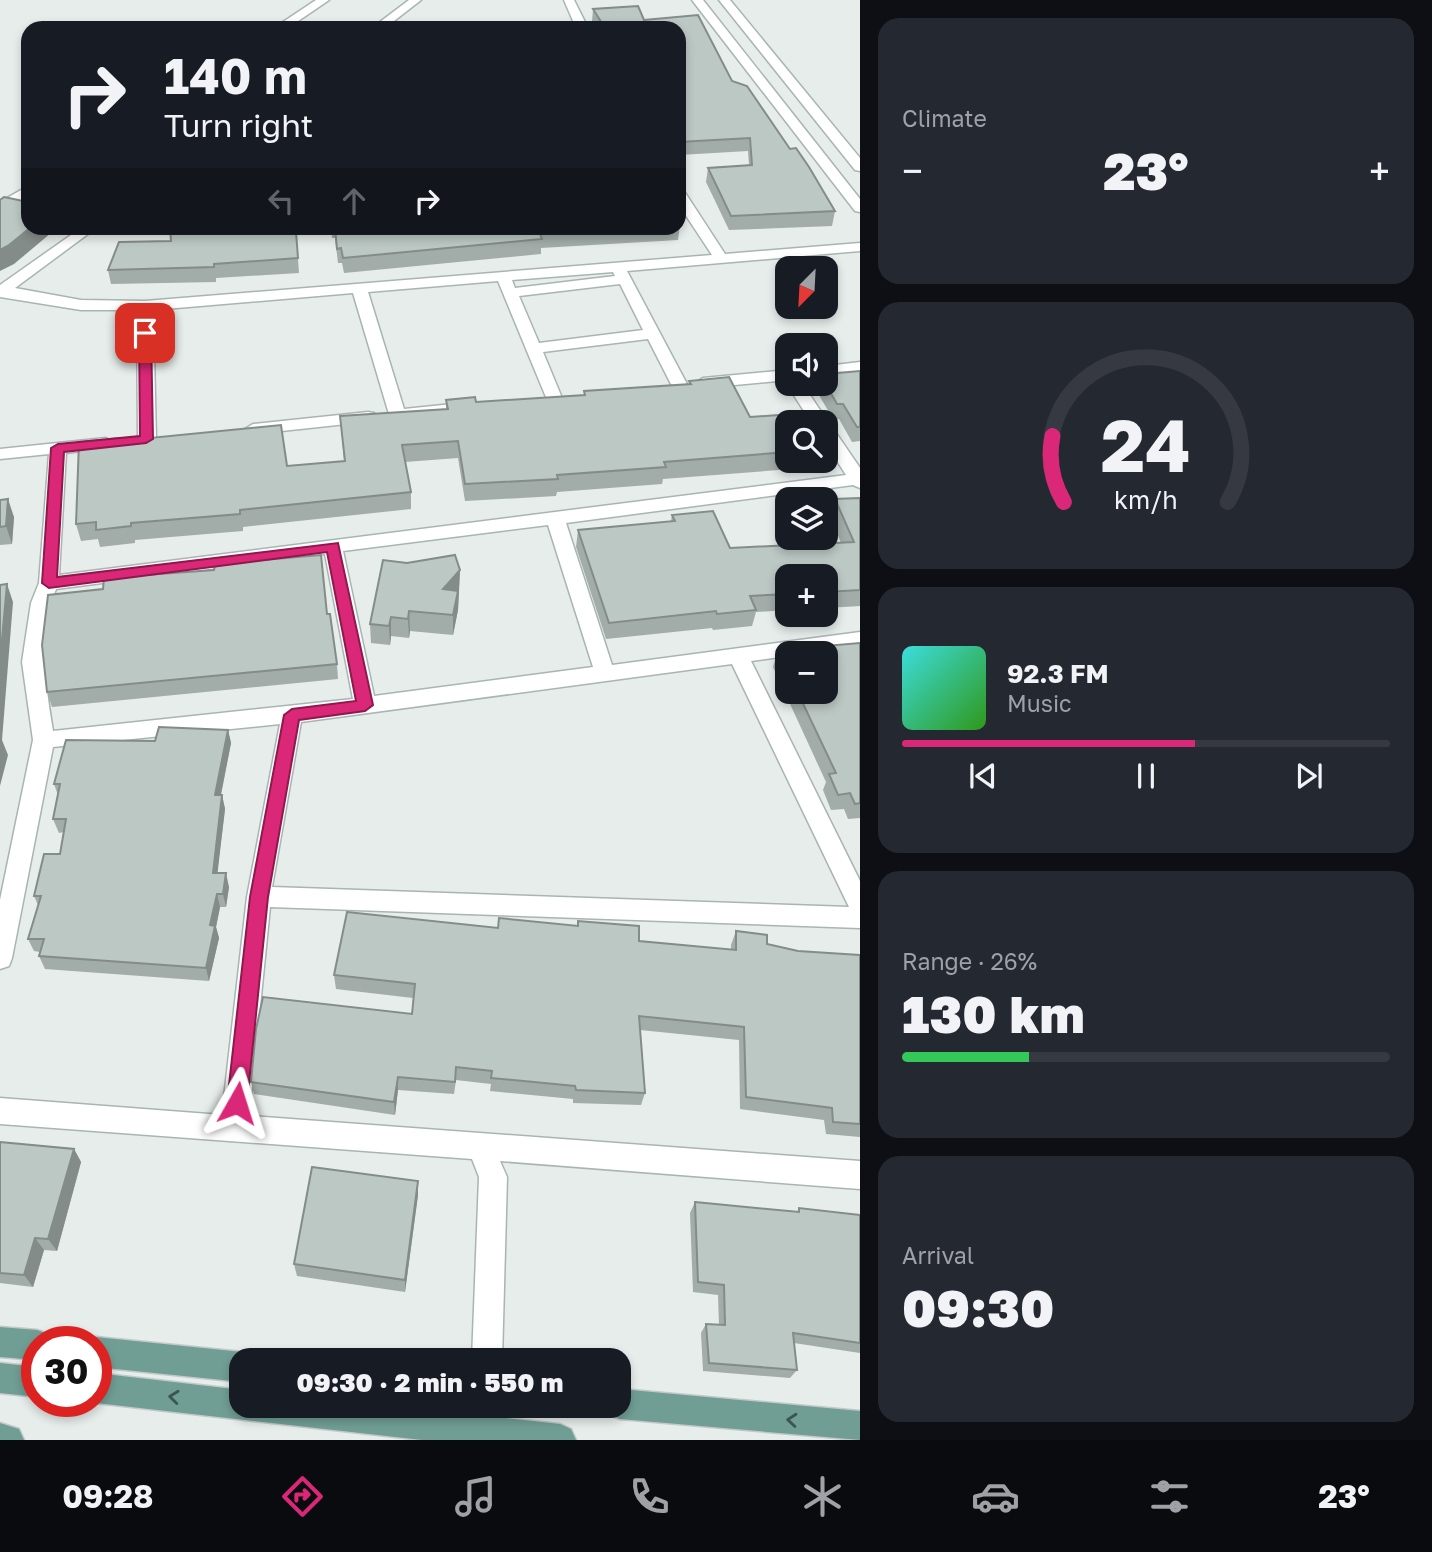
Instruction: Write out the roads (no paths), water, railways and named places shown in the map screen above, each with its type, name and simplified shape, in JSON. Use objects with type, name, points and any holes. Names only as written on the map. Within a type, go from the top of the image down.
[{"type":"main road","points":[[0,1342],[21,1344]]},
{"type":"main road","points":[[112,1354],[229,1366]]},
{"type":"main road","points":[[0,1378],[21,1380]]},
{"type":"main road","points":[[112,1390],[229,1403]]},
{"type":"main road","points":[[631,1405],[860,1426]]},
{"type":"main road","points":[[363,1418],[560,1440]]},
{"type":"main road","points":[[0,1439],[8,1440]]},
{"type":"street","points":[[291,21],[324,0]]},
{"type":"street","points":[[388,21],[416,0]]},
{"type":"street","points":[[569,0],[579,21]]},
{"type":"street","points":[[698,0],[860,208]]},
{"type":"street","points":[[724,0],[860,167]]},
{"type":"street","points":[[0,208],[21,194]]},
{"type":"street","points":[[686,205],[721,258]]},
{"type":"street","points":[[0,291],[79,235]]},
{"type":"street","points":[[510,293],[721,258],[860,247]]},
{"type":"street","points":[[822,250],[860,262]]},
{"type":"street","points":[[0,291],[81,305],[145,306],[503,276],[621,273]]},
{"type":"street","points":[[621,273],[680,386]]},
{"type":"street","points":[[503,276],[554,398]]},
{"type":"street","points":[[359,288],[397,414]]},
{"type":"street","points":[[0,454],[140,440],[145,306]]},
{"type":"street","points":[[533,348],[653,334]]},
{"type":"street","points":[[838,370],[860,368]]},
{"type":"street","points":[[655,388],[775,376]]},
{"type":"street","points":[[230,431],[488,405]]},
{"type":"street","points":[[0,958],[44,740],[32,662],[41,604],[49,583],[58,448]]},
{"type":"street","points":[[49,583],[859,480],[838,449]]},
{"type":"street","points":[[555,518],[605,673]]},
{"type":"street","points":[[333,547],[365,705]]},
{"type":"street","points":[[44,740],[292,715],[860,639]]},
{"type":"street","points":[[738,655],[860,906]]},
{"type":"street","points":[[234,1129],[259,897],[292,715]]},
{"type":"street","points":[[259,897],[860,918]]},
{"type":"street","points":[[0,1111],[860,1175]]},
{"type":"street","points":[[480,1147],[493,1177],[487,1348]]}]
